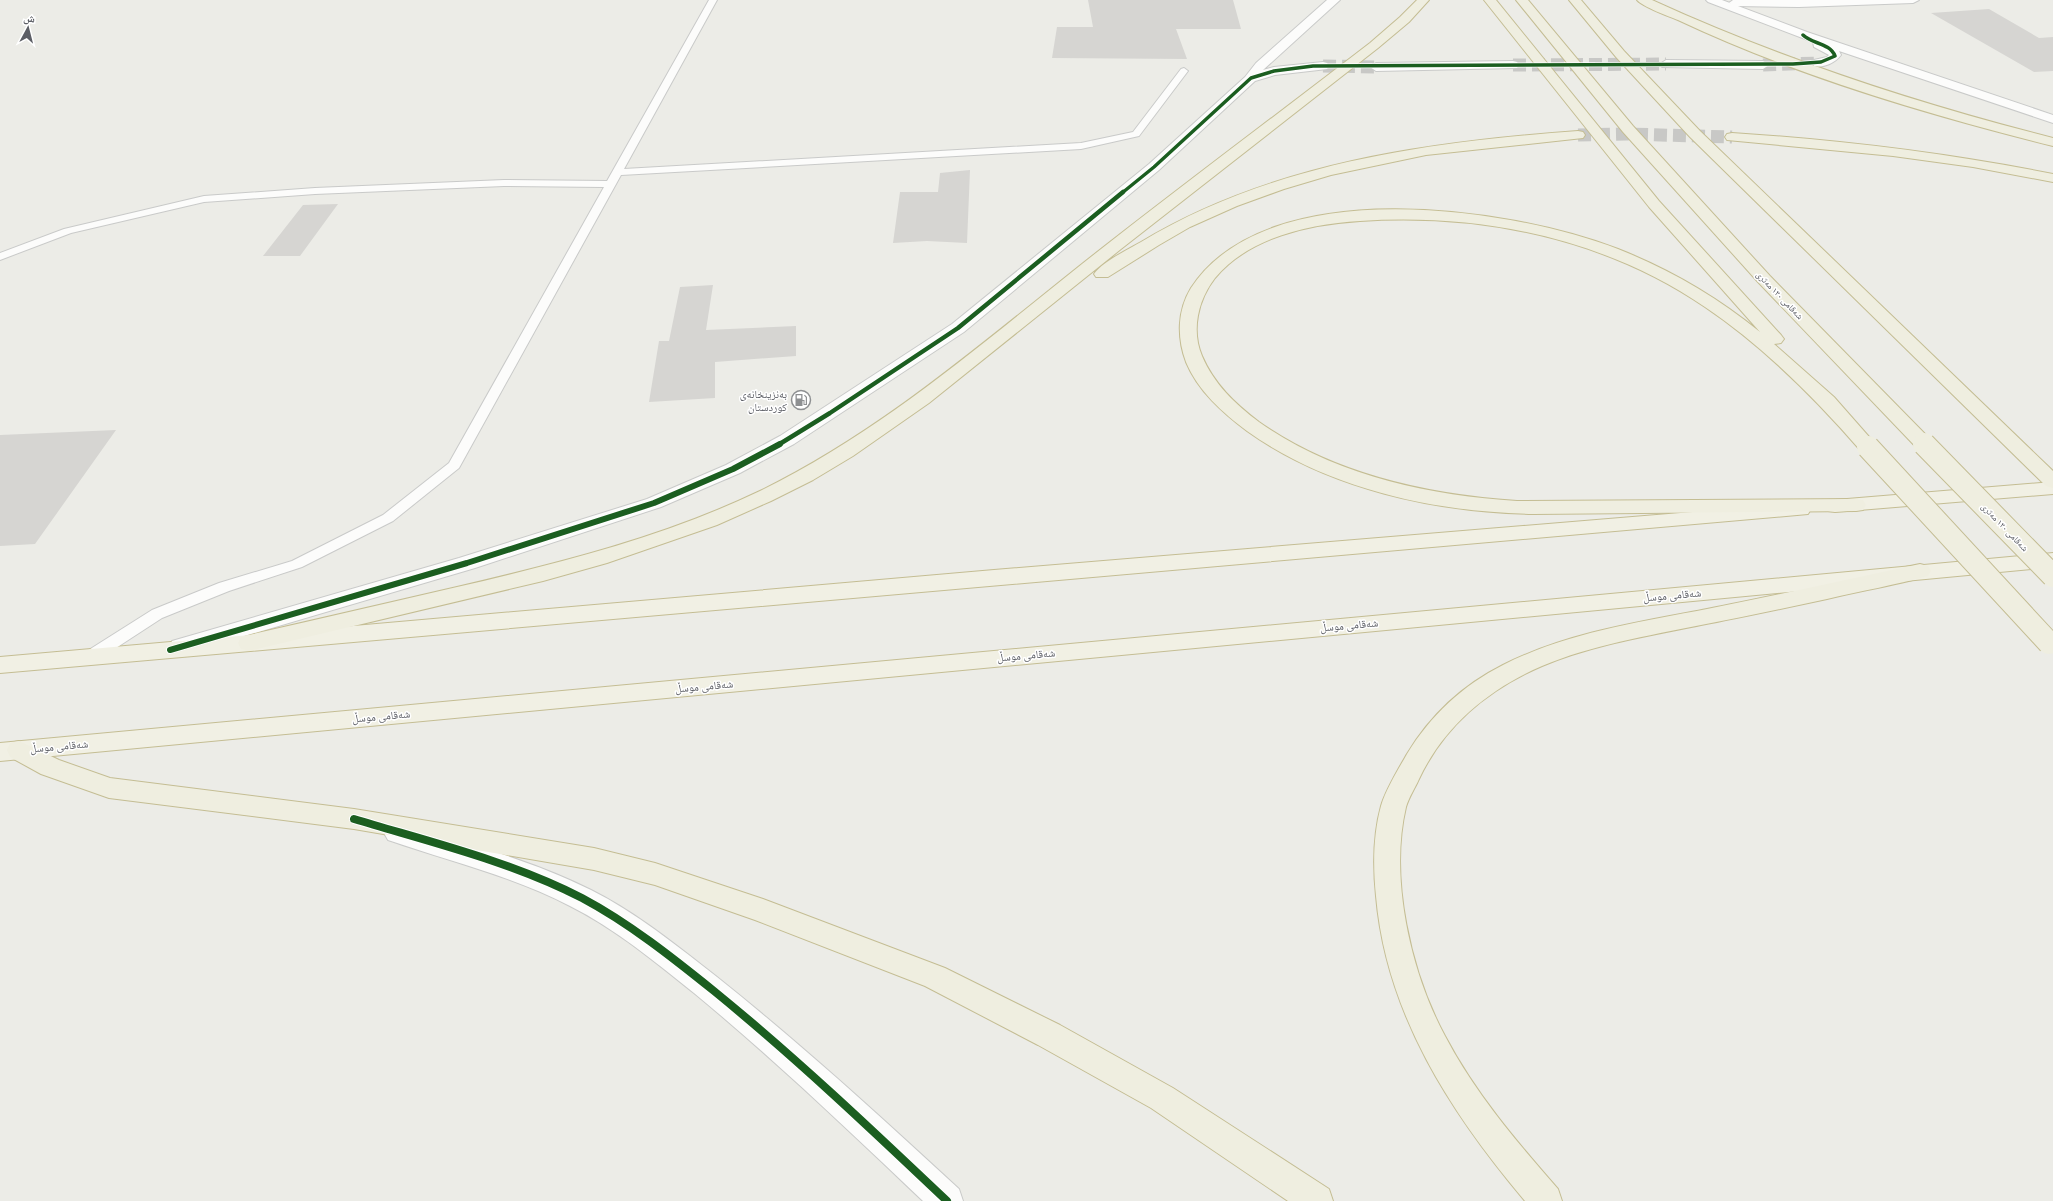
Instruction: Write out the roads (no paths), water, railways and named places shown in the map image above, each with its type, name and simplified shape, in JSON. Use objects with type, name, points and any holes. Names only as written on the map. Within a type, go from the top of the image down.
[{"type":"highway","points":[[249,643],[543,574],[634,547],[703,523],[765,497],[858,446],[898,418],[993,346],[1070,282],[1358,57],[1414,10],[1423,0]]},
{"type":"highway","points":[[1490,0],[1654,204],[1746,305],[1836,412],[2051,646]]},
{"type":"highway","name":"شەقامی ١٢٠ مەتری","points":[[1522,0],[1648,152],[1764,279],[2053,576]]},
{"type":"highway","points":[[1575,0],[1620,54],[1695,134],[2053,482]]},
{"type":"highway","points":[[1643,0],[1682,19],[1749,46],[1847,82],[1947,113],[2053,142]]},
{"type":"highway","points":[[993,346],[1158,238],[1185,224],[1254,194],[1344,167],[1395,156],[1481,143],[1578,135]]},
{"type":"highway","points":[[1732,137],[1840,145],[1898,152],[2053,178]]},
{"type":"highway","points":[[1836,412],[1760,339],[1724,312],[1673,281],[1627,259],[1595,247],[1532,229],[1484,219],[1412,213],[1375,214],[1331,219],[1289,228],[1249,245],[1233,254],[1218,266],[1204,280],[1196,292],[1187,318],[1189,346],[1194,361],[1211,387],[1229,407],[1258,429],[1301,455],[1367,482],[1437,498],[1517,507],[1856,505]]},
{"type":"highway","points":[[0,665],[1002,576],[2053,488]]},
{"type":"highway","name":"شەقامی موسڵ","points":[[6,753],[1920,571],[2053,560]]},
{"type":"highway","points":[[1546,1201],[1490,1135],[1448,1071],[1415,1005],[1395,937],[1386,863],[1393,808],[1414,760],[1439,725],[1476,692],[1511,671],[1556,652],[1620,634],[1920,571]]},
{"type":"highway","points":[[6,753],[109,788],[354,819],[594,859],[655,874],[764,911],[935,977],[1049,1035],[1162,1098],[1317,1201]]},
{"type":"street","points":[[1712,0],[1803,35],[2053,119]]},
{"type":"street","points":[[1732,1],[1799,4],[1913,0]]},
{"type":"street","points":[[1732,1],[1781,20],[2053,112]]},
{"type":"street","points":[[1251,78],[1274,71],[1318,66],[1292,55],[1294,49],[1339,2]]},
{"type":"street","points":[[170,650],[461,565],[654,503],[733,469],[787,440],[958,328],[1154,167],[1251,78],[1260,66],[1339,2]]},
{"type":"street","points":[[1781,20],[1777,13],[1779,10],[1799,4]]},
{"type":"street","points":[[1803,35],[1808,40],[1829,48],[1835,53],[1834,58],[1818,63]]},
{"type":"street","points":[[1666,64],[1763,64]]},
{"type":"street","points":[[1376,67],[1513,65]]},
{"type":"street","points":[[354,819],[526,873],[582,898],[649,940],[756,1024],[947,1201]]},
{"type":"lane","points":[[90,657],[157,614],[224,587],[297,564],[388,518],[454,465],[713,0]]},
{"type":"lane","points":[[618,172],[1081,146],[1136,134],[1184,71]]},
{"type":"lane","points":[[0,257],[68,231],[204,199],[315,191],[444,185],[504,183],[611,184]]},
{"type":"tunnel","points":[[1763,65],[1818,63]]},
{"type":"tunnel","points":[[1513,65],[1666,64]]},
{"type":"tunnel","points":[[1323,66],[1376,67]]},
{"type":"tunnel","points":[[1578,135],[1626,134],[1732,137]]},
{"type":"place","name":"بەنزینخانەی کوردستان","points":[[801,400]]}]
